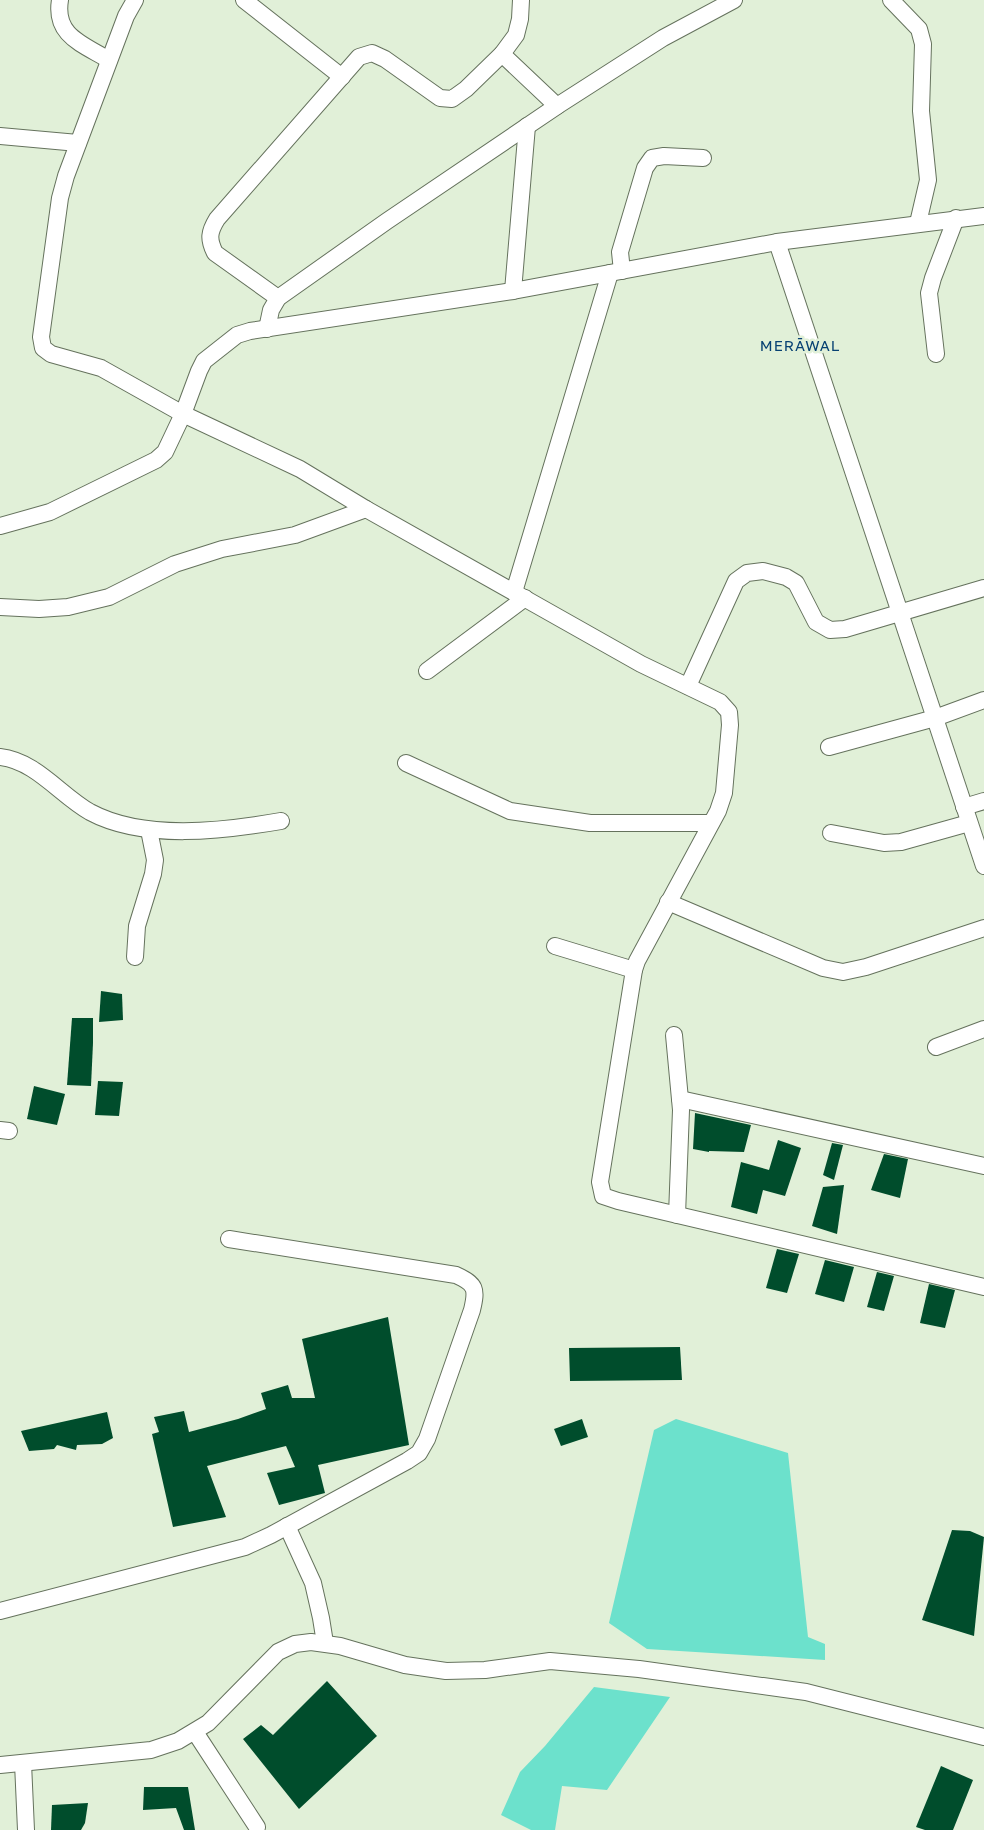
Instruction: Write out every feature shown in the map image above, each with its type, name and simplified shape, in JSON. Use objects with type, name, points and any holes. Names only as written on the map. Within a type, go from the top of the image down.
[{"type":"street","points":[[60,0],[58,11],[62,28],[71,37],[109,60]]},
{"type":"street","points":[[135,0],[126,16],[109,60],[66,176],[60,198],[41,337],[43,348],[51,354],[101,368],[183,414],[300,469],[366,509],[641,664],[720,702],[729,712],[730,725],[724,793],[718,811],[637,960],[634,970],[600,1182],[604,1196],[618,1201],[984,1287]]},
{"type":"street","points":[[244,0],[342,77]]},
{"type":"street","points":[[278,298],[214,253],[210,243],[210,231],[217,219],[360,57],[372,53],[385,59],[440,98],[452,99],[466,89],[502,54],[516,34],[520,20],[521,0]]},
{"type":"street","points":[[267,329],[271,310],[278,298],[387,221],[557,106],[656,42],[734,0]]},
{"type":"street","points":[[891,0],[919,29],[923,44],[922,111],[928,180],[918,223]]},
{"type":"street","points":[[502,54],[557,106]]},
{"type":"street","points":[[513,292],[527,126]]},
{"type":"street","points":[[0,136],[78,143]]},
{"type":"street","points":[[427,671],[520,595],[646,168],[652,158],[664,156],[703,158]]},
{"type":"street","points":[[0,526],[50,512],[156,460],[165,452],[183,414],[204,361],[238,335],[513,292],[777,242],[956,218],[984,216]]},
{"type":"street","points":[[936,354],[929,293],[956,218]]},
{"type":"street","points":[[777,242],[984,866]]},
{"type":"street","points":[[0,607],[39,609],[68,607],[108,597],[174,564],[222,549],[295,535],[366,509]]},
{"type":"street","points":[[688,686],[736,581],[747,573],[763,572],[786,577],[796,583],[816,622],[830,630],[845,629],[984,588]]},
{"type":"street","points":[[829,747],[935,718],[984,700]]},
{"type":"street","points":[[0,758],[12,758],[26,765],[90,812],[127,826],[149,830],[228,830],[281,821]]},
{"type":"street","points":[[406,763],[510,811],[590,824],[711,824]]},
{"type":"street","points":[[831,833],[884,843],[901,842],[967,815],[984,801]]},
{"type":"street","points":[[135,956],[137,926],[153,874],[155,860],[149,830]]},
{"type":"street","points":[[668,902],[823,968],[843,972],[866,967],[984,928]]},
{"type":"street","points":[[555,946],[634,970]]},
{"type":"street","points":[[936,1047],[984,1029]]},
{"type":"street","points":[[674,1035],[680,1099],[677,1215]]},
{"type":"street","points":[[680,1099],[984,1166]]},
{"type":"street","points":[[0,1611],[245,1547],[407,1462],[419,1452],[427,1439],[472,1310],[475,1288],[468,1280],[456,1275],[229,1239]]},
{"type":"street","points":[[287,1526],[313,1583],[320,1609],[325,1643]]},
{"type":"street","points":[[0,1765],[150,1750],[178,1741],[208,1723],[278,1652],[295,1644],[311,1642],[325,1643],[405,1665],[446,1671],[484,1670],[550,1661],[639,1669],[806,1692],[984,1737]]},
{"type":"street","points":[[195,1732],[257,1827]]},
{"type":"street","points":[[23,1763],[26,1830]]},
{"type":"water","points":[[676,1419],[788,1453],[808,1637],[825,1644],[825,1660],[647,1649],[609,1623],[654,1430]]},
{"type":"water","points":[[594,1687],[670,1697],[607,1790],[562,1786],[555,1830],[531,1830],[501,1815],[520,1772],[545,1746]]},
{"type":"building","points":[[101,991],[122,994],[123,1020],[99,1022]]},
{"type":"building","points":[[72,1018],[93,1018],[91,1086],[67,1085]]},
{"type":"building","points":[[98,1081],[123,1082],[119,1116],[95,1115]]},
{"type":"building","points":[[34,1086],[65,1094],[57,1125],[27,1119]]},
{"type":"building","points":[[695,1113],[751,1125],[744,1152],[709,1152],[693,1149]]},
{"type":"building","points":[[778,1140],[801,1148],[785,1196],[763,1190],[757,1214],[731,1207],[741,1162],[769,1170]]},
{"type":"building","points":[[832,1143],[843,1145],[834,1180],[823,1175]]},
{"type":"building","points":[[884,1154],[908,1159],[900,1198],[871,1190]]},
{"type":"building","points":[[844,1185],[837,1234],[812,1226],[823,1187]]},
{"type":"building","points":[[777,1249],[799,1254],[787,1293],[766,1288]]},
{"type":"building","points":[[825,1260],[854,1267],[844,1302],[815,1294]]},
{"type":"building","points":[[877,1272],[894,1276],[884,1311],[867,1307]]},
{"type":"building","points":[[929,1284],[955,1290],[945,1328],[920,1323]]},
{"type":"building","points":[[388,1317],[409,1445],[318,1465],[325,1493],[279,1505],[267,1473],[295,1467],[286,1446],[207,1466],[226,1517],[173,1527],[152,1434],[159,1432],[154,1417],[184,1411],[189,1432],[238,1419],[266,1409],[261,1393],[288,1385],[292,1398],[315,1398],[302,1339]]},
{"type":"building","points":[[680,1347],[682,1380],[570,1381],[569,1348]]},
{"type":"building","points":[[107,1412],[113,1438],[102,1444],[77,1445],[76,1450],[57,1445],[54,1449],[29,1451],[21,1431]]},
{"type":"building","points":[[582,1419],[588,1437],[561,1446],[554,1429]]},
{"type":"building","points":[[952,1530],[970,1531],[984,1537],[974,1636],[922,1620]]},
{"type":"building","points":[[327,1681],[377,1736],[299,1809],[243,1739],[261,1725],[273,1735]]},
{"type":"building","points":[[941,1766],[973,1780],[953,1830],[925,1830],[916,1827]]},
{"type":"building","points":[[144,1787],[188,1787],[195,1830],[184,1830],[176,1808],[143,1810]]},
{"type":"building","points":[[88,1803],[85,1823],[81,1830],[51,1830],[52,1805]]},
{"type":"district","name":"MERĀWAL","points":[[800,346]]}]
